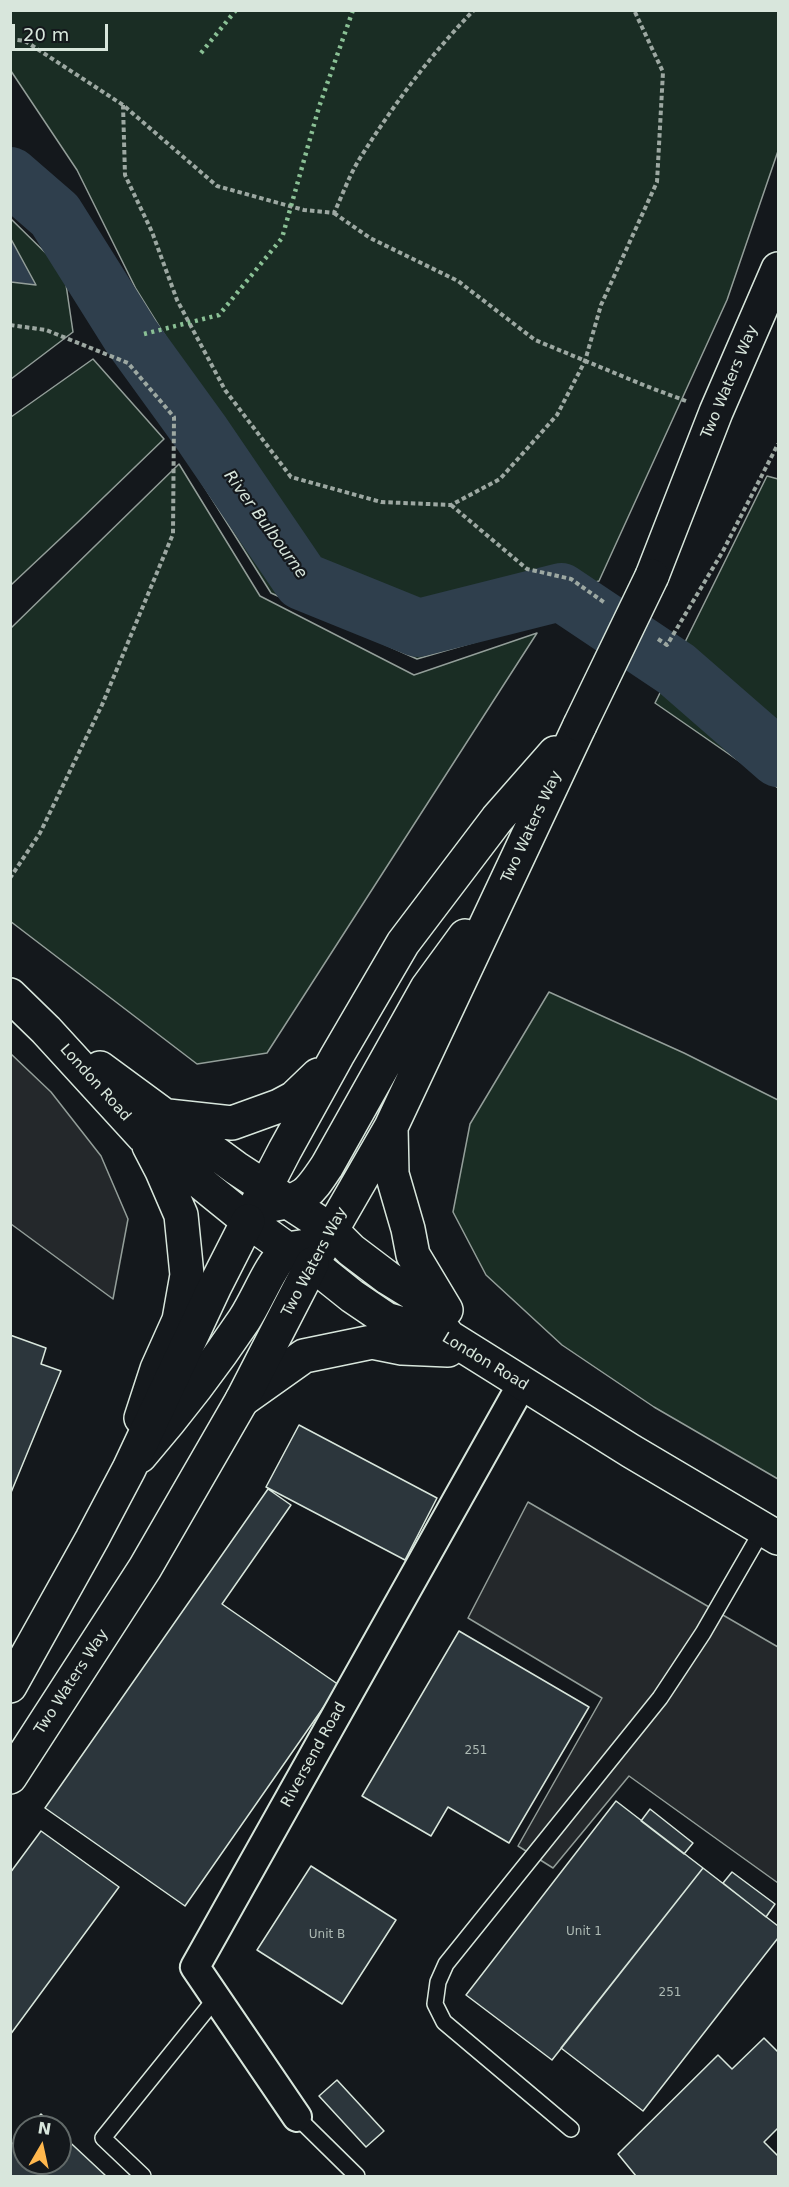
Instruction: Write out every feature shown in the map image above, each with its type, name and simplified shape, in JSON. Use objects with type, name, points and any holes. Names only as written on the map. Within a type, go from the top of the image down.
[{"type":"main road","name":"Two Waters Way","points":[[10,1777],[145,1568],[242,1400],[321,1247],[391,1127],[652,576],[716,411],[778,270]]},
{"type":"main road","name":"Two Waters Way","points":[[10,1686],[125,1477],[219,1278],[264,1204],[337,1056],[403,943],[497,819],[580,725]]},
{"type":"main road","points":[[264,1204],[309,1193],[337,1148],[427,988],[506,882]]},
{"type":"main road","name":"London Road","points":[[10,995],[46,1030],[155,1125],[216,1195],[264,1204]]},
{"type":"main road","points":[[125,1477],[157,1369],[178,1320],[187,1275],[181,1215],[162,1171],[155,1125],[232,1122],[262,1113],[294,1098],[337,1056]]},
{"type":"main road","name":"London Road","points":[[155,1125],[236,1168],[264,1204],[321,1247],[386,1319],[461,1345],[630,1451],[771,1533]]},
{"type":"main road","points":[[242,1400],[304,1356],[372,1342],[402,1348],[461,1345],[413,1255],[392,1174],[391,1127]]},
{"type":"main road","points":[[264,1204],[321,1247]]},
{"type":"main road","points":[[125,1477],[182,1407],[245,1318],[276,1261],[321,1247]]},
{"type":"street","name":"Riversend Road","points":[[297,2117],[195,1967],[522,1384]]},
{"type":"lane","points":[[571,2129],[444,2022],[435,2004],[438,1982],[446,1964],[660,1698],[771,1533]]},
{"type":"lane","points":[[143,2176],[103,2138],[216,1998]]},
{"type":"lane","points":[[297,2117],[357,2176]]},
{"type":"path","points":[[334,213],[360,157],[412,83],[474,10]]},
{"type":"path","points":[[123,105],[124,175],[152,232],[177,300],[225,390],[291,477],[381,502],[451,505],[500,479],[557,415],[585,361],[601,305],[657,182],[663,72],[634,10]]},
{"type":"path","points":[[10,39],[25,41],[123,105],[218,186],[304,210],[334,213],[370,238],[458,281],[535,340],[646,386],[716,411]]},
{"type":"path","points":[[10,325],[46,330],[128,363],[174,417],[173,534],[102,705],[40,833],[10,878]]},
{"type":"path","points":[[657,638],[667,645],[723,552],[778,444]]},
{"type":"path","points":[[451,505],[527,569],[571,579],[608,605]]},
{"type":"green space","points":[[10,11],[778,11],[778,151],[727,300],[599,581],[568,590],[561,617],[417,659],[271,593],[180,448],[203,413],[172,347],[136,289],[77,170],[11,71]]},
{"type":"green space","points":[[11,219],[64,271],[73,332],[11,379]]},
{"type":"green space","points":[[93,359],[164,439],[11,585],[11,417]]},
{"type":"green space","points":[[179,464],[260,596],[414,675],[537,633],[267,1053],[197,1064],[10,921],[11,628]]},
{"type":"green space","points":[[767,476],[778,479],[778,788],[655,703]]},
{"type":"green space","points":[[549,992],[684,1053],[778,1100],[778,1479],[654,1407],[562,1345],[486,1275],[453,1212],[470,1124]]},
{"type":"shaded area","points":[[10,1053],[51,1092],[101,1156],[128,1219],[113,1299],[11,1224]]},
{"type":"shaded area","points":[[528,1502],[778,1647],[778,1883],[629,1776],[553,1868],[518,1846],[602,1698],[468,1618]]},
{"type":"water","points":[[11,239],[36,285],[11,282]]},
{"type":"building","points":[[10,1335],[46,1348],[41,1364],[61,1371],[10,1495]]},
{"type":"building","points":[[299,1425],[437,1498],[405,1560],[266,1487]]},
{"type":"building","points":[[268,1489],[291,1505],[222,1604],[339,1685],[185,1906],[45,1808]]},
{"type":"building","points":[[459,1631],[589,1707],[509,1843],[448,1807],[431,1836],[362,1796]]},
{"type":"building","points":[[616,1801],[703,1868],[552,2060],[466,1995]]},
{"type":"building","points":[[650,1809],[693,1843],[684,1854],[641,1821]]},
{"type":"building","points":[[41,1831],[119,1887],[10,2035],[10,1873]]},
{"type":"building","points":[[311,1866],[396,1920],[342,2004],[257,1950]]},
{"type":"building","points":[[703,1868],[778,1926],[778,1938],[643,2111],[561,2048]]},
{"type":"building","points":[[732,1872],[775,1904],[766,1917],[723,1883]]},
{"type":"building","points":[[764,2038],[778,2052],[778,2128],[764,2142],[778,2156],[778,2176],[636,2176],[618,2154],[718,2055],[732,2069]]},
{"type":"building","points":[[337,2080],[384,2131],[366,2147],[319,2096]]},
{"type":"building","points":[[12,2144],[12,2175],[72,2175],[72,2144],[106,2176],[10,2176],[10,2146]]},
{"type":"waterway","name":"River Bulbourne","points":[[10,176],[55,215],[131,336],[202,434],[302,581],[418,628],[561,592],[676,669],[778,758]]},
{"type":"hedge","points":[[201,53],[236,10]]},
{"type":"hedge","points":[[144,334],[219,315],[282,238],[319,107],[353,10]]}]
